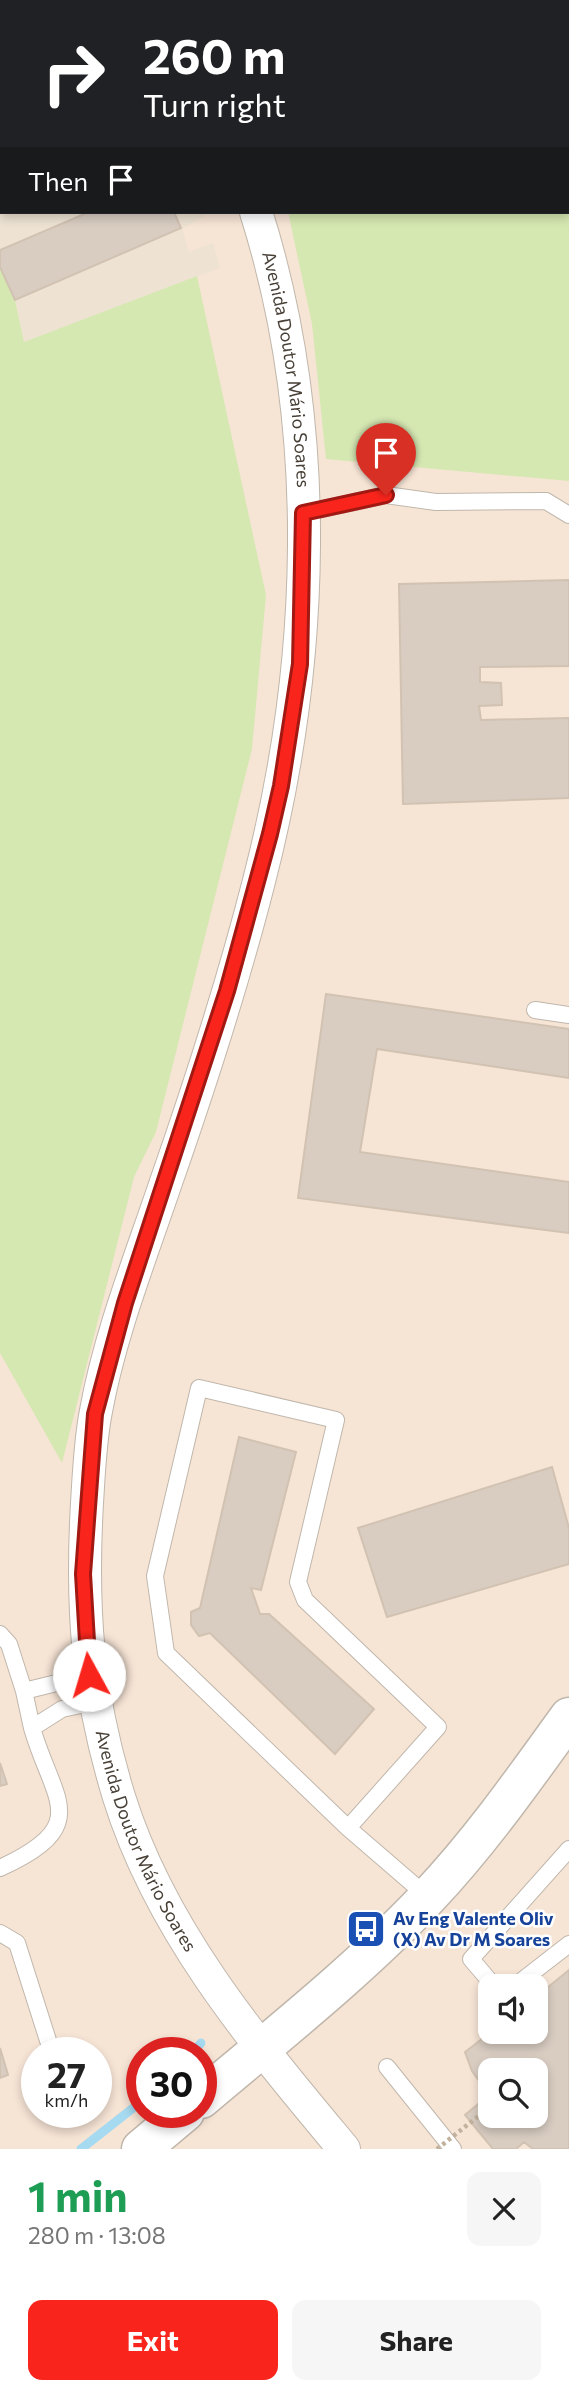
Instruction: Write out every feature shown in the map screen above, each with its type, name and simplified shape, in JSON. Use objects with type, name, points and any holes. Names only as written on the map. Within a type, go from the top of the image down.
[{"type":"street","name":"Avenida Doutor Mário Soares","points":[[256,214],[292,363],[303,513],[300,664],[281,786],[270,834],[227,991],[125,1303],[95,1414],[83,1574],[91,1688],[119,1799],[145,1867],[201,1967],[260,2049],[344,2149]]},
{"type":"street","points":[[217,2085],[332,1988],[428,1897],[525,1777],[569,1717]]},
{"type":"street","points":[[141,2149],[167,2128]]},
{"type":"lane","points":[[303,513],[386,495],[436,502],[546,501],[569,515]]},
{"type":"lane","points":[[535,1010],[569,1016]]},
{"type":"lane","points":[[348,1828],[438,1727],[305,1600],[298,1582],[336,1420],[199,1388],[155,1576],[166,1653],[348,1828],[428,1897]]},
{"type":"lane","points":[[0,1634],[9,1644],[38,1750],[61,1804],[58,1821],[48,1839],[31,1854],[0,1868]]},
{"type":"lane","points":[[24,1691],[91,1688]]},
{"type":"lane","points":[[32,1728],[91,1688]]},
{"type":"lane","points":[[484,1974],[471,1959],[569,1849]]},
{"type":"lane","points":[[0,1933],[18,1943],[47,2037]]},
{"type":"lane","points":[[530,1974],[569,1944]]},
{"type":"lane","points":[[387,2067],[453,2149]]},
{"type":"path","points":[[437,2149],[478,2117]]},
{"type":"shaded area","points":[[0,214],[569,214],[569,2149],[0,2149]]},
{"type":"shaded area","points":[[0,214],[206,214],[182,229],[189,252],[213,243],[220,268],[24,342],[15,300],[0,267]]},
{"type":"green space","points":[[288,214],[569,214],[569,481],[326,459],[312,324]]},
{"type":"green space","points":[[0,267],[15,300],[24,342],[197,276],[266,595],[252,749],[156,1132],[134,1177],[62,1463],[0,1353]]},
{"type":"building","points":[[84,214],[175,214],[181,228],[15,300],[0,267],[0,250]]},
{"type":"building","points":[[569,580],[569,666],[480,667],[480,682],[501,683],[502,705],[479,706],[481,720],[569,718],[569,798],[403,804],[399,584]]},
{"type":"building","points":[[326,994],[569,1029],[569,1078],[377,1049],[360,1152],[569,1182],[569,1233],[298,1198]]},
{"type":"building","points":[[239,1437],[296,1452],[261,1590],[251,1588],[260,1614],[269,1614],[374,1709],[335,1754],[210,1633],[199,1636],[191,1625],[191,1612],[200,1608]]},
{"type":"building","points":[[552,1467],[569,1528],[569,1564],[387,1617],[358,1528]]},
{"type":"building","points":[[0,1763],[7,1784],[0,1786]]},
{"type":"building","points":[[569,1970],[569,2149],[533,2149],[524,2142],[516,2149],[493,2149],[465,2115],[478,2104],[478,2128],[548,2128],[548,2058],[478,2058],[478,2079],[465,2052],[478,2042],[548,2044],[548,1987]]},
{"type":"building","points":[[0,2048],[8,2075],[0,2078]]},
{"type":"waterway","points":[[81,2149],[126,2114]]},
{"type":"place","name":"Av Eng Valente Oliv (X) Av Dr M Soares","points":[[366,1929]]},
{"type":"route","points":[[89,1675],[83,1574],[95,1414],[125,1303],[178,1148],[259,882],[281,786],[300,664],[303,513],[386,495]]}]
